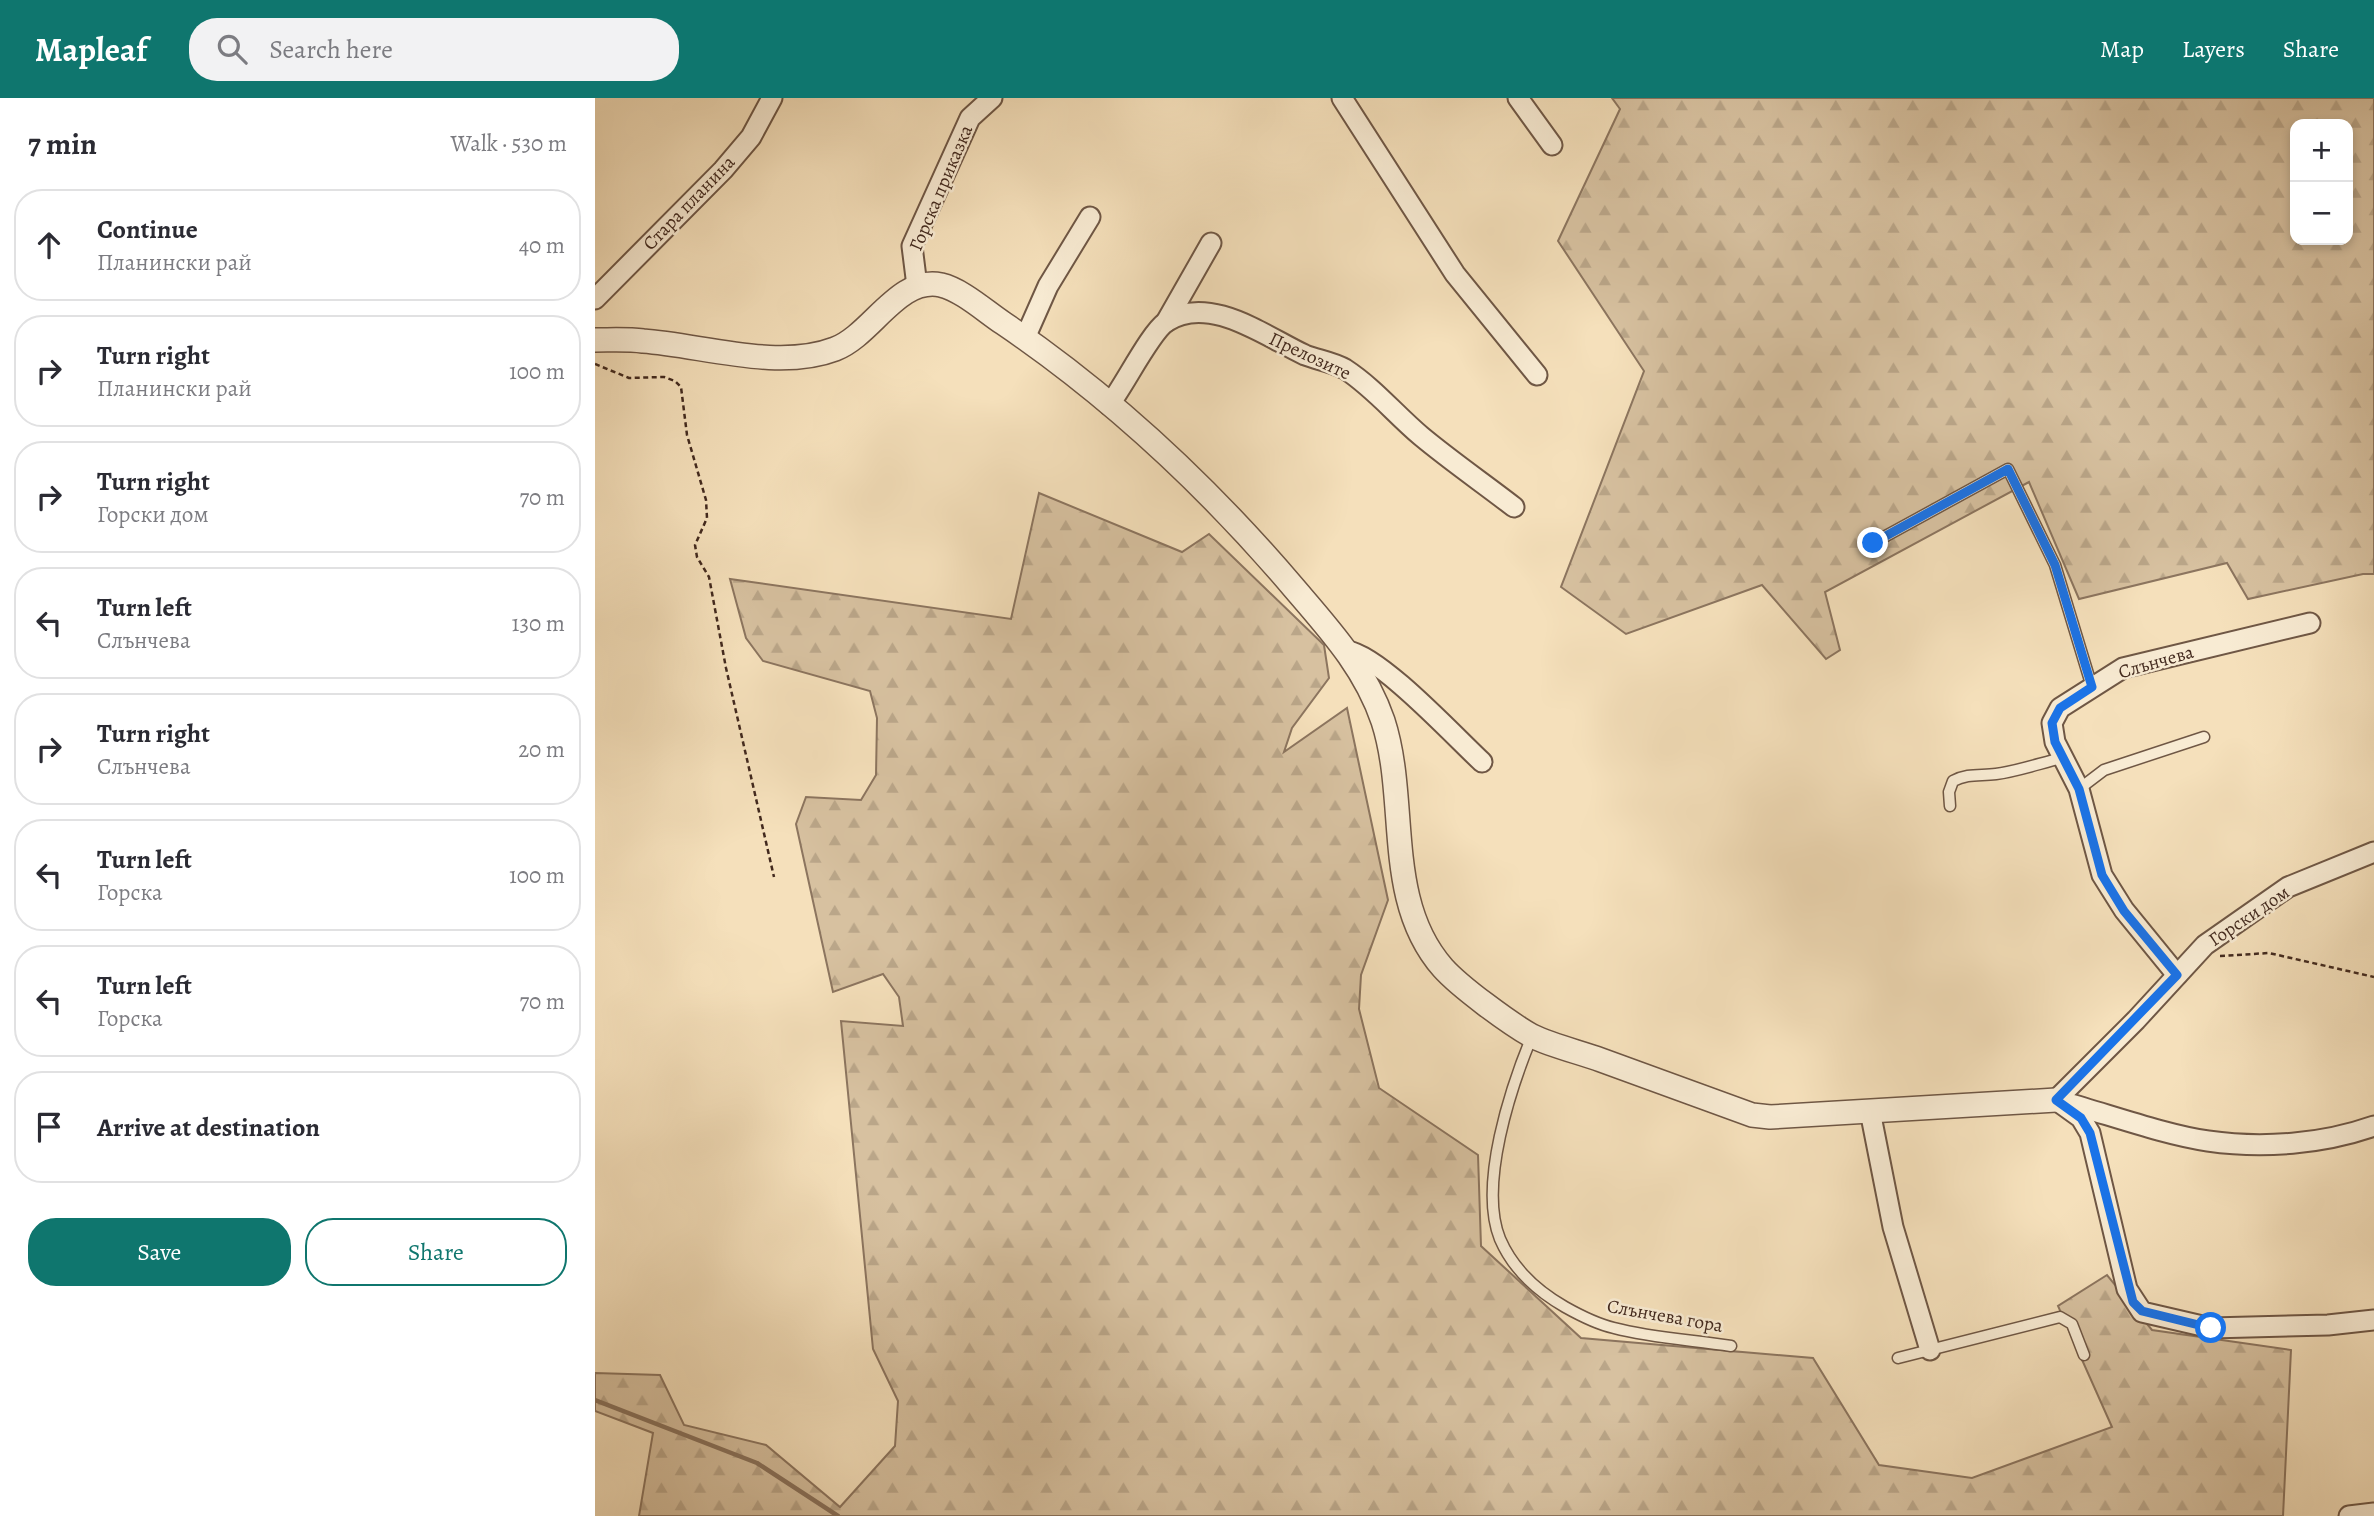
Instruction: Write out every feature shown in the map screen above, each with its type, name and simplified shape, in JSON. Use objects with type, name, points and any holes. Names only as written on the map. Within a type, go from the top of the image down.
[{"type":"street","name":"Стара планина","points":[[595,299],[723,170],[751,137],[772,98]]},
{"type":"street","name":"Горска приказка","points":[[917,286],[912,246],[970,118],[992,98]]},
{"type":"street","points":[[1342,98],[1455,274],[1537,375]]},
{"type":"street","points":[[1518,98],[1552,145]]},
{"type":"street","points":[[1025,338],[1048,286],[1090,217]]},
{"type":"street","points":[[1109,405],[1128,380],[1153,337],[1166,322],[1211,243]]},
{"type":"street","points":[[595,340],[644,341],[735,356],[811,355],[834,349],[856,338],[904,293],[930,283],[948,287],[1025,338],[1109,405],[1193,478],[1244,529],[1348,651],[1367,682],[1391,747],[1404,885],[1420,935],[1443,968],[1532,1035],[1752,1115],[1770,1117],[2056,1100],[2208,1142],[2308,1143],[2346,1136],[2374,1126]]},
{"type":"street","name":"Прелозите","points":[[1166,322],[1188,313],[1215,314],[1307,356],[1342,367],[1376,391],[1420,435],[1514,507]]},
{"type":"street","name":"Слънчева","points":[[2177,975],[2124,911],[2102,875],[2079,789],[2062,758],[2052,723],[2060,708],[2123,668],[2310,623]]},
{"type":"street","points":[[1348,651],[1373,664],[1424,705],[1482,762]]},
{"type":"street","name":"Горски дом","points":[[2056,1100],[2205,945],[2288,887],[2374,852]]},
{"type":"street","points":[[2056,1100],[2081,1118],[2090,1133],[2127,1289],[2133,1302],[2142,1311],[2211,1328],[2328,1325],[2374,1320]]},
{"type":"street","points":[[1870,1111],[1893,1227],[1930,1350]]},
{"type":"street","points":[[2349,1516],[2374,1513]]},
{"type":"lane","points":[[1873,543],[2008,469],[2055,565],[2092,687]]},
{"type":"lane","points":[[2079,789],[2104,770],[2204,737]]},
{"type":"lane","points":[[1950,806],[1949,792],[1952,781],[1960,777],[1969,774],[1997,774],[2062,758]]},
{"type":"lane","name":"Слънчева гора","points":[[1532,1035],[1514,1079],[1502,1123],[1494,1186],[1494,1210],[1500,1238],[1524,1277],[1543,1294],[1593,1321],[1615,1328],[1731,1346]]},
{"type":"lane","points":[[1898,1358],[2060,1317],[2072,1324],[2084,1355]]},
{"type":"path","points":[[595,364],[629,378],[664,377],[675,381],[681,387],[687,435],[706,500],[708,518],[695,545],[697,557],[709,577],[726,668],[774,877]]},
{"type":"path","points":[[2193,958],[2269,953],[2374,977]]},
{"type":"green space","points":[[1612,98],[2374,98],[2374,574],[2363,574],[2248,599],[2227,563],[2079,599],[2029,482],[1825,592],[1840,650],[1826,659],[1762,585],[1626,634],[1561,587],[1644,371],[1558,241],[1620,109]]},
{"type":"green space","points":[[1039,493],[1182,552],[1209,534],[1324,645],[1329,678],[1292,728],[1284,752],[1347,708],[1388,900],[1361,975],[1359,1009],[1379,1088],[1478,1155],[1481,1246],[1581,1338],[1813,1358],[1879,1465],[1972,1478],[2112,1427],[2058,1306],[2107,1275],[2152,1330],[2291,1350],[2283,1516],[639,1516],[653,1433],[595,1411],[595,1373],[660,1375],[684,1425],[766,1445],[840,1507],[895,1446],[898,1401],[873,1349],[841,1021],[903,1026],[899,997],[883,974],[833,992],[796,824],[806,797],[861,800],[876,775],[877,718],[870,691],[763,661],[746,638],[730,579],[1011,619]]},
{"type":"waterway","points":[[595,1400],[757,1463],[838,1516]]},
{"type":"route","points":[[1873,543],[2008,469],[2055,565],[2092,687],[2060,708],[2052,723],[2055,742],[2079,789],[2091,844],[2102,875],[2124,911],[2177,975],[2056,1100],[2081,1118],[2090,1133],[2127,1289],[2133,1302],[2142,1311],[2211,1328]]}]
